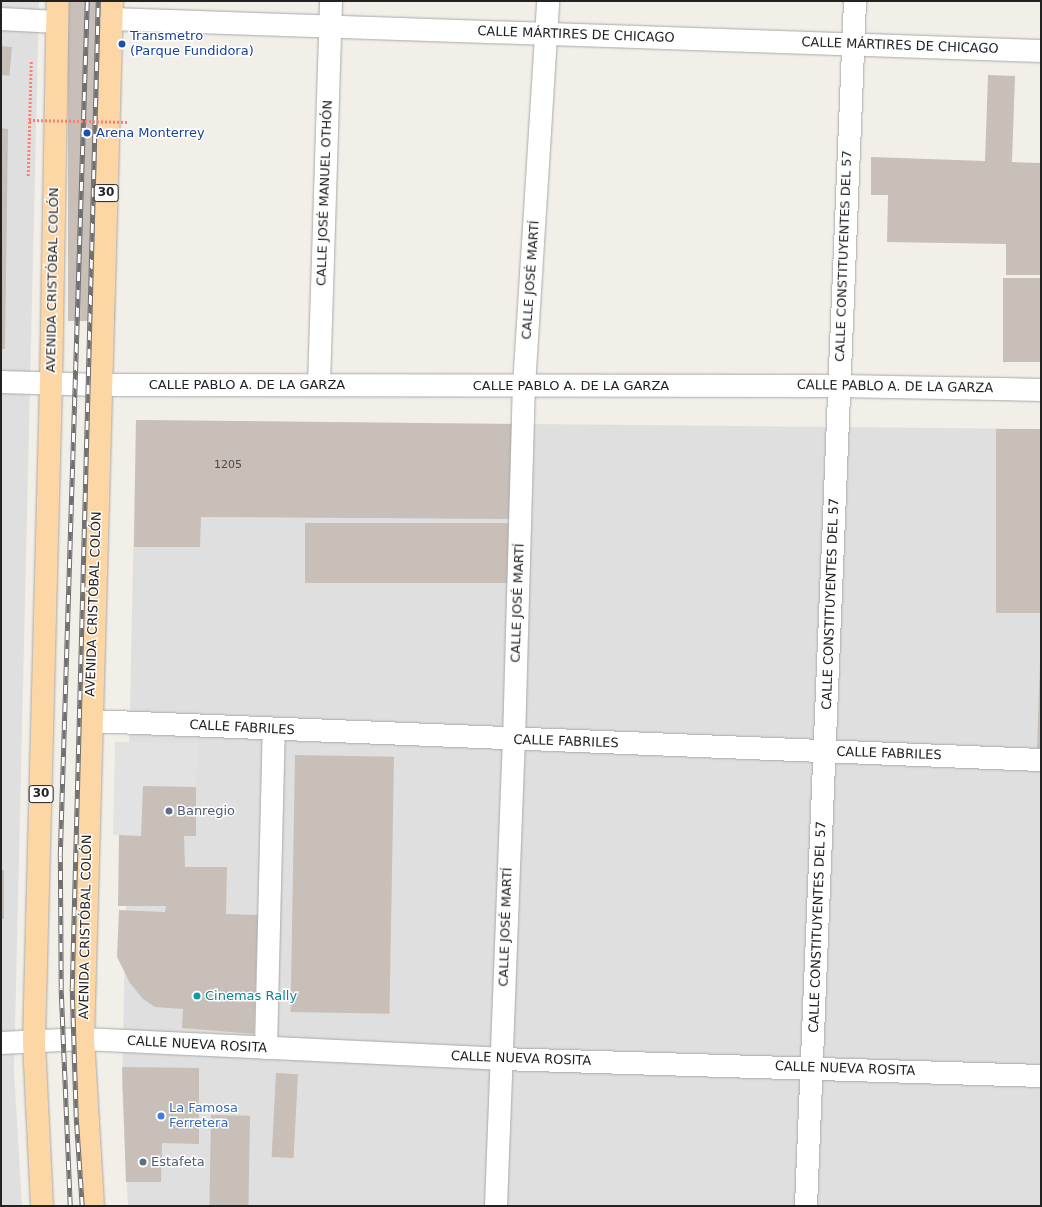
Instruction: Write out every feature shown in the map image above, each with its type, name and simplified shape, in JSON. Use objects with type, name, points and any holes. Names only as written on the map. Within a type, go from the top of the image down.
[{"type":"main road","name":"AVENIDA CRISTÓBAL COLÓN","points":[[93,1206],[83,1039],[90,721],[112,10]]},
{"type":"main road","name":"AVENIDA CRISTÓBAL COLÓN","points":[[42,1206],[34,1041],[51,382],[57,11]]},
{"type":"street","name":"CALLE JOSÉ MANUEL OTHÓN","points":[[319,385],[331,1]]},
{"type":"street","name":"CALLE JOSÉ MARTÍ","points":[[496,1206],[514,740],[524,386],[548,1]]},
{"type":"street","name":"CALLE CONSTITUYENTES DEL 57","points":[[806,1206],[855,1]]},
{"type":"street","name":"CALLE MÁRTIRES DE CHICAGO","points":[[112,10],[330,26],[1041,51]]},
{"type":"street","points":[[1,19],[57,11]]},
{"type":"street","points":[[1,382],[51,382],[100,385]]},
{"type":"street","name":"CALLE PABLO A. DE LA GARZA","points":[[100,385],[839,386],[1041,390]]},
{"type":"street","name":"CALLE FABRILES","points":[[90,721],[514,740],[1041,760]]},
{"type":"street","points":[[266,1048],[274,730]]},
{"type":"street","name":"CALLE NUEVA ROSITA","points":[[1,1043],[83,1039],[501,1059],[1041,1076]]},
{"type":"path","points":[[28,176],[31,61]]},
{"type":"path","points":[[29,120],[128,122]]},
{"type":"shaded area","points":[[1,1],[39,1],[14,1071],[22,1206],[1,1206]]},
{"type":"shaded area","points":[[136,420],[1041,429],[1041,1206],[128,1206],[122,1089]]},
{"type":"shaded area","points":[[115,742],[198,743],[196,787],[144,786],[141,836],[113,835]]},
{"type":"building","points":[[68,1],[115,1],[115,321],[68,321]]},
{"type":"building","points":[[1,46],[12,47],[9,76],[1,75]]},
{"type":"building","points":[[988,75],[1015,76],[1012,162],[1041,163],[1041,275],[1006,275],[1006,244],[887,242],[888,195],[871,195],[871,157],[985,161]]},
{"type":"building","points":[[1,128],[8,129],[5,349],[1,349]]},
{"type":"building","points":[[1003,278],[1041,278],[1041,362],[1003,362]]},
{"type":"building","points":[[136,420],[513,424],[509,519],[201,517],[200,547],[134,547]]},
{"type":"building","points":[[996,429],[1041,429],[1041,613],[996,613]]},
{"type":"building","points":[[305,523],[511,523],[511,583],[305,583]]},
{"type":"building","points":[[1040,661],[1041,748],[1037,748]]},
{"type":"building","points":[[295,755],[394,757],[389,1014],[291,1012]]},
{"type":"building","points":[[143,786],[196,787],[196,836],[184,836],[185,867],[227,867],[226,914],[258,915],[254,1034],[182,1028],[183,1009],[155,1007],[143,999],[130,983],[117,957],[119,910],[165,912],[166,906],[118,906],[119,835],[141,836]]},
{"type":"building","points":[[1,870],[4,870],[4,919],[1,919]]},
{"type":"building","name":"La Famosa Ferretera","points":[[122,1067],[199,1068],[199,1144],[162,1143],[161,1182],[126,1182]]},
{"type":"building","points":[[276,1073],[298,1074],[294,1158],[272,1157]]},
{"type":"building","points":[[211,1115],[250,1116],[248,1206],[209,1206]]},
{"type":"railway","points":[[70,1206],[61,988],[60,856],[87,1]]},
{"type":"railway","points":[[82,1206],[76,1117],[72,988],[98,1]]},
{"type":"place","name":"Transmetro (Parque Fundidora)","points":[[122,44]]},
{"type":"place","name":"Arena Monterrey","points":[[87,133]]},
{"type":"place","name":"Banregio","points":[[169,811]]},
{"type":"place","name":"Cinemas Rally","points":[[197,996]]},
{"type":"place","name":"La Famosa Ferretera","points":[[161,1116]]},
{"type":"place","name":"Estafeta","points":[[143,1162]]}]
